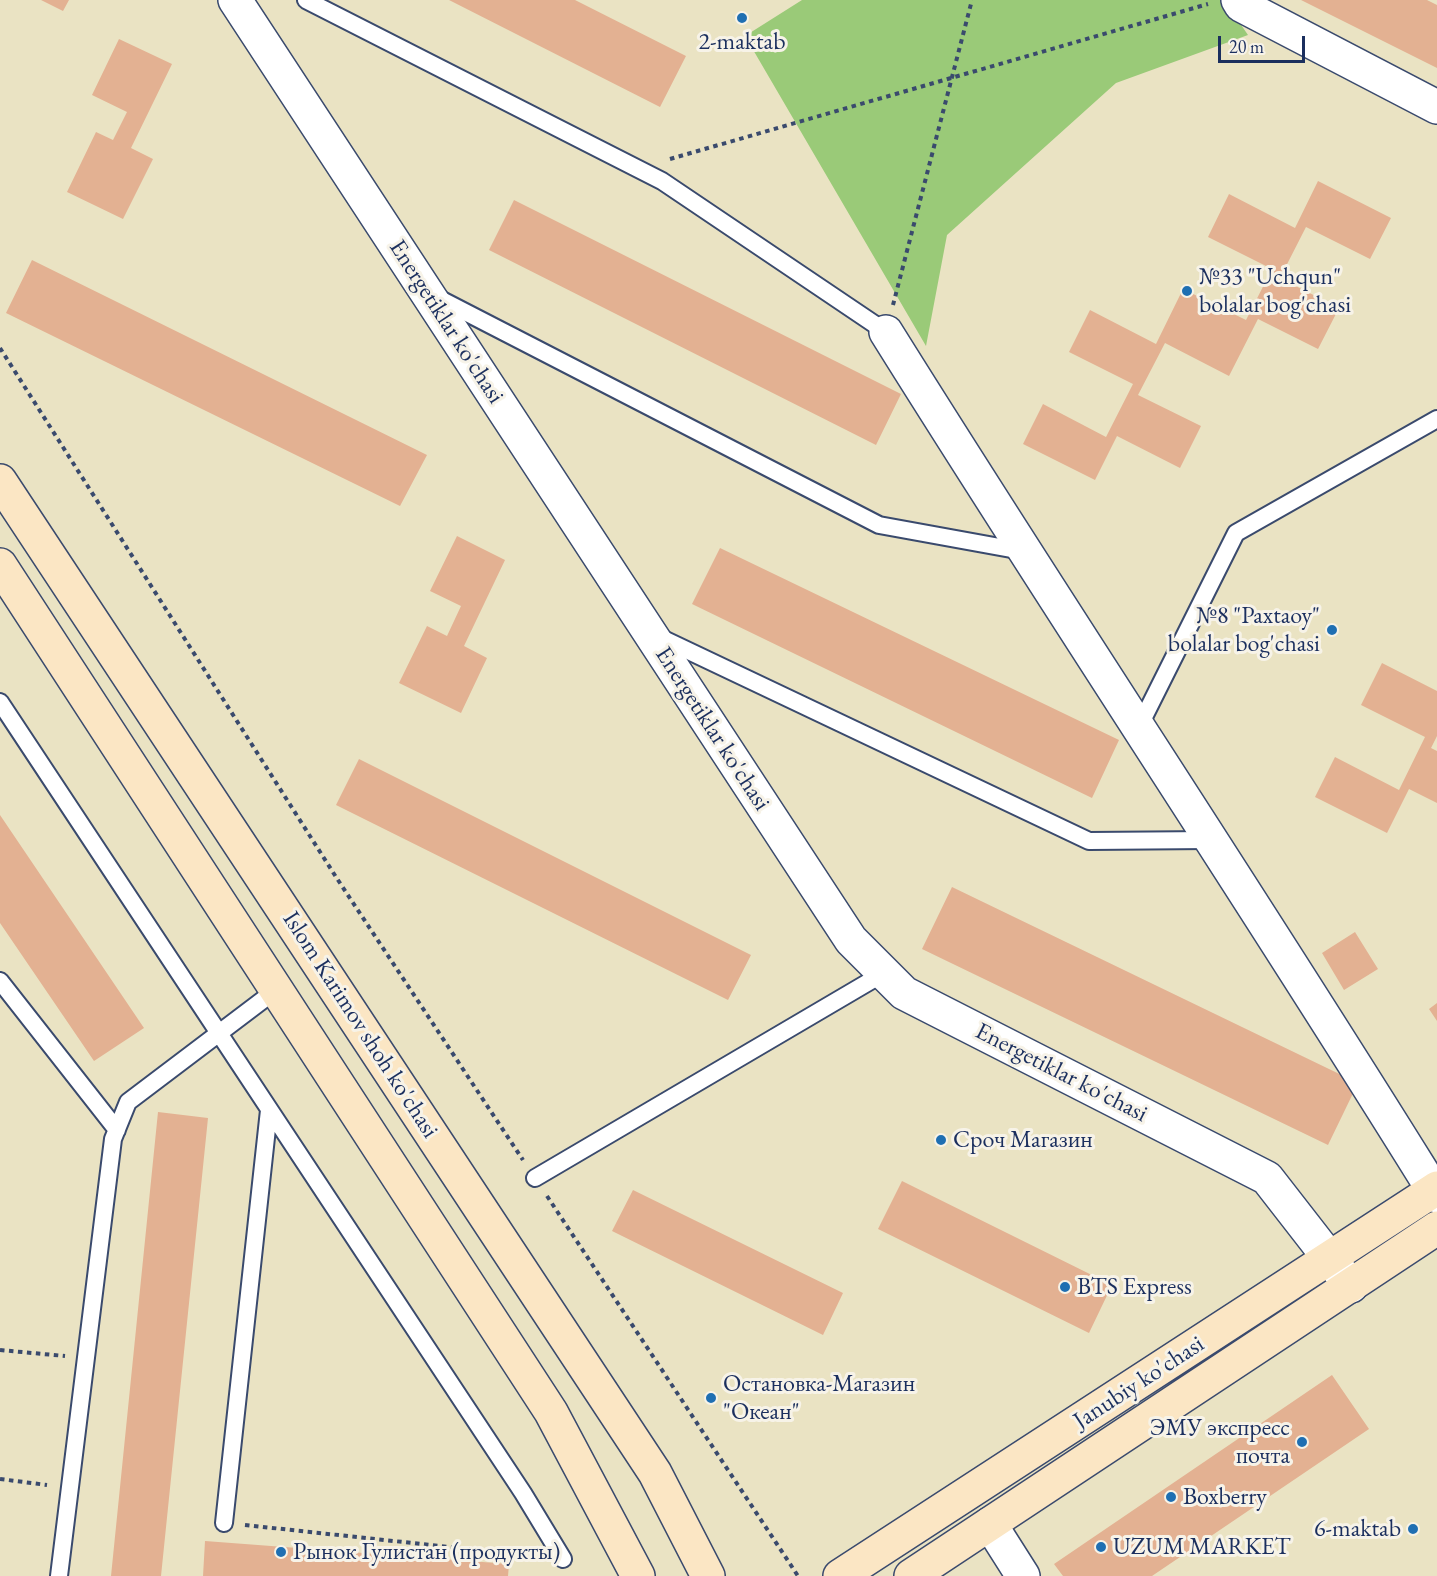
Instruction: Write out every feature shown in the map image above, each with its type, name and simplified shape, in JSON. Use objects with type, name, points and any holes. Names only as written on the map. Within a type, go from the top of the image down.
[{"type":"main road","name":"Islom Karimov shoh ko'chasi","points":[[0,481],[656,1473],[708,1576]]},
{"type":"main road","points":[[0,565],[551,1412],[638,1576]]},
{"type":"main road","name":"Janubiy ko'chasi","points":[[840,1576],[1437,1188]]},
{"type":"main road","name":"Janubiy ko'chasi","points":[[911,1576],[1437,1228]]},
{"type":"street","name":"Energetiklar ko'chasi","points":[[235,0],[850,940],[904,993],[1267,1178],[1351,1286]]},
{"type":"street","points":[[1225,2],[1241,4],[1437,107]]},
{"type":"street","points":[[886,332],[1022,551],[1099,662],[1437,1196]]},
{"type":"street","points":[[990,1524],[1023,1576]]},
{"type":"lane","points":[[306,0],[662,181],[886,332]]},
{"type":"lane","points":[[427,292],[879,525],[1022,551]]},
{"type":"lane","points":[[1139,727],[1236,533],[1437,419]]},
{"type":"lane","points":[[648,631],[1089,841],[1210,840]]},
{"type":"lane","points":[[0,702],[523,1493],[563,1559]]},
{"type":"lane","points":[[535,1178],[884,973]]},
{"type":"lane","points":[[0,981],[117,1130]]},
{"type":"lane","points":[[59,1576],[113,1138],[128,1102],[220,1035],[276,990]]},
{"type":"lane","points":[[224,1523],[269,1110]]},
{"type":"path","points":[[886,332],[972,0]]},
{"type":"path","points":[[637,168],[1225,2]]},
{"type":"path","points":[[0,348],[329,867],[798,1576]]},
{"type":"path","points":[[0,1350],[86,1358]]},
{"type":"path","points":[[0,1479],[70,1488]]},
{"type":"path","points":[[224,1523],[563,1559]]},
{"type":"green space","points":[[802,0],[1224,0],[1248,35],[1116,83],[947,235],[926,346],[745,36]]},
{"type":"building","points":[[41,0],[69,0],[63,11]]},
{"type":"building","points":[[449,0],[575,0],[686,56],[660,107]]},
{"type":"building","points":[[1301,0],[1427,0],[1437,5],[1437,68]]},
{"type":"building","points":[[119,39],[172,64],[131,148],[153,159],[123,219],[67,192],[96,132],[113,140],[127,112],[92,95]]},
{"type":"building","points":[[1318,181],[1391,218],[1370,259],[1306,227],[1280,278],[1339,308],[1318,349],[1258,319],[1229,376],[1165,343],[1138,395],[1201,426],[1180,468],[1117,436],[1095,480],[1023,444],[1043,404],[1106,437],[1133,384],[1069,352],[1090,310],[1156,344],[1183,289],[1246,320],[1272,269],[1208,237],[1229,194],[1295,228]]},
{"type":"building","points":[[514,200],[901,394],[876,445],[489,250]]},
{"type":"building","points":[[32,260],[427,455],[400,506],[6,313]]},
{"type":"building","points":[[457,536],[505,560],[464,646],[487,658],[461,713],[399,683],[427,626],[447,636],[461,606],[430,591]]},
{"type":"building","points":[[720,548],[1119,740],[1092,798],[692,604]]},
{"type":"building","points":[[1382,663],[1437,691],[1437,736],[1431,748],[1437,751],[1437,803],[1409,789],[1387,833],[1315,797],[1335,757],[1399,790],[1425,737],[1361,705]]},
{"type":"building","points":[[359,759],[751,955],[728,1000],[336,805]]},
{"type":"building","points":[[0,815],[144,1028],[94,1061],[0,923]]},
{"type":"building","points":[[952,887],[1358,1083],[1328,1145],[922,949]]},
{"type":"building","points":[[1355,932],[1378,969],[1344,990],[1322,953]]},
{"type":"building","points":[[1437,1003],[1437,1021],[1429,1009]]},
{"type":"building","points":[[158,1112],[208,1118],[161,1576],[111,1576]]},
{"type":"building","points":[[902,1181],[1112,1285],[1089,1333],[878,1229]]},
{"type":"building","points":[[633,1190],[843,1293],[823,1335],[612,1231]]},
{"type":"building","points":[[1332,1375],[1369,1429],[1152,1576],[1063,1576],[1054,1564]]},
{"type":"building","name":"Рынок Гулистан (продукты)","points":[[205,1541],[509,1564],[508,1576],[203,1576]]},
{"type":"place","name":"2-maktab","points":[[742,18]]},
{"type":"place","name":"№33 \"Uchqun\" bolalar bog'chasi","points":[[1187,291]]},
{"type":"place","name":"№8 \"Paxtaoy\" bolalar bog'chasi","points":[[1332,630]]},
{"type":"place","name":"Сроч Магазин","points":[[941,1140]]},
{"type":"place","name":"BTS Express","points":[[1065,1287]]},
{"type":"place","name":"Остановка-Магазин \"Океан\"","points":[[711,1398]]},
{"type":"place","name":"ЭМУ экспресс почта","points":[[1302,1442]]},
{"type":"place","name":"Boxberry","points":[[1171,1497]]},
{"type":"place","name":"6-maktab","points":[[1413,1529]]},
{"type":"place","name":"UZUM MARKET","points":[[1101,1547]]},
{"type":"place","name":"Рынок Гулистан (продукты)","points":[[281,1552]]}]
